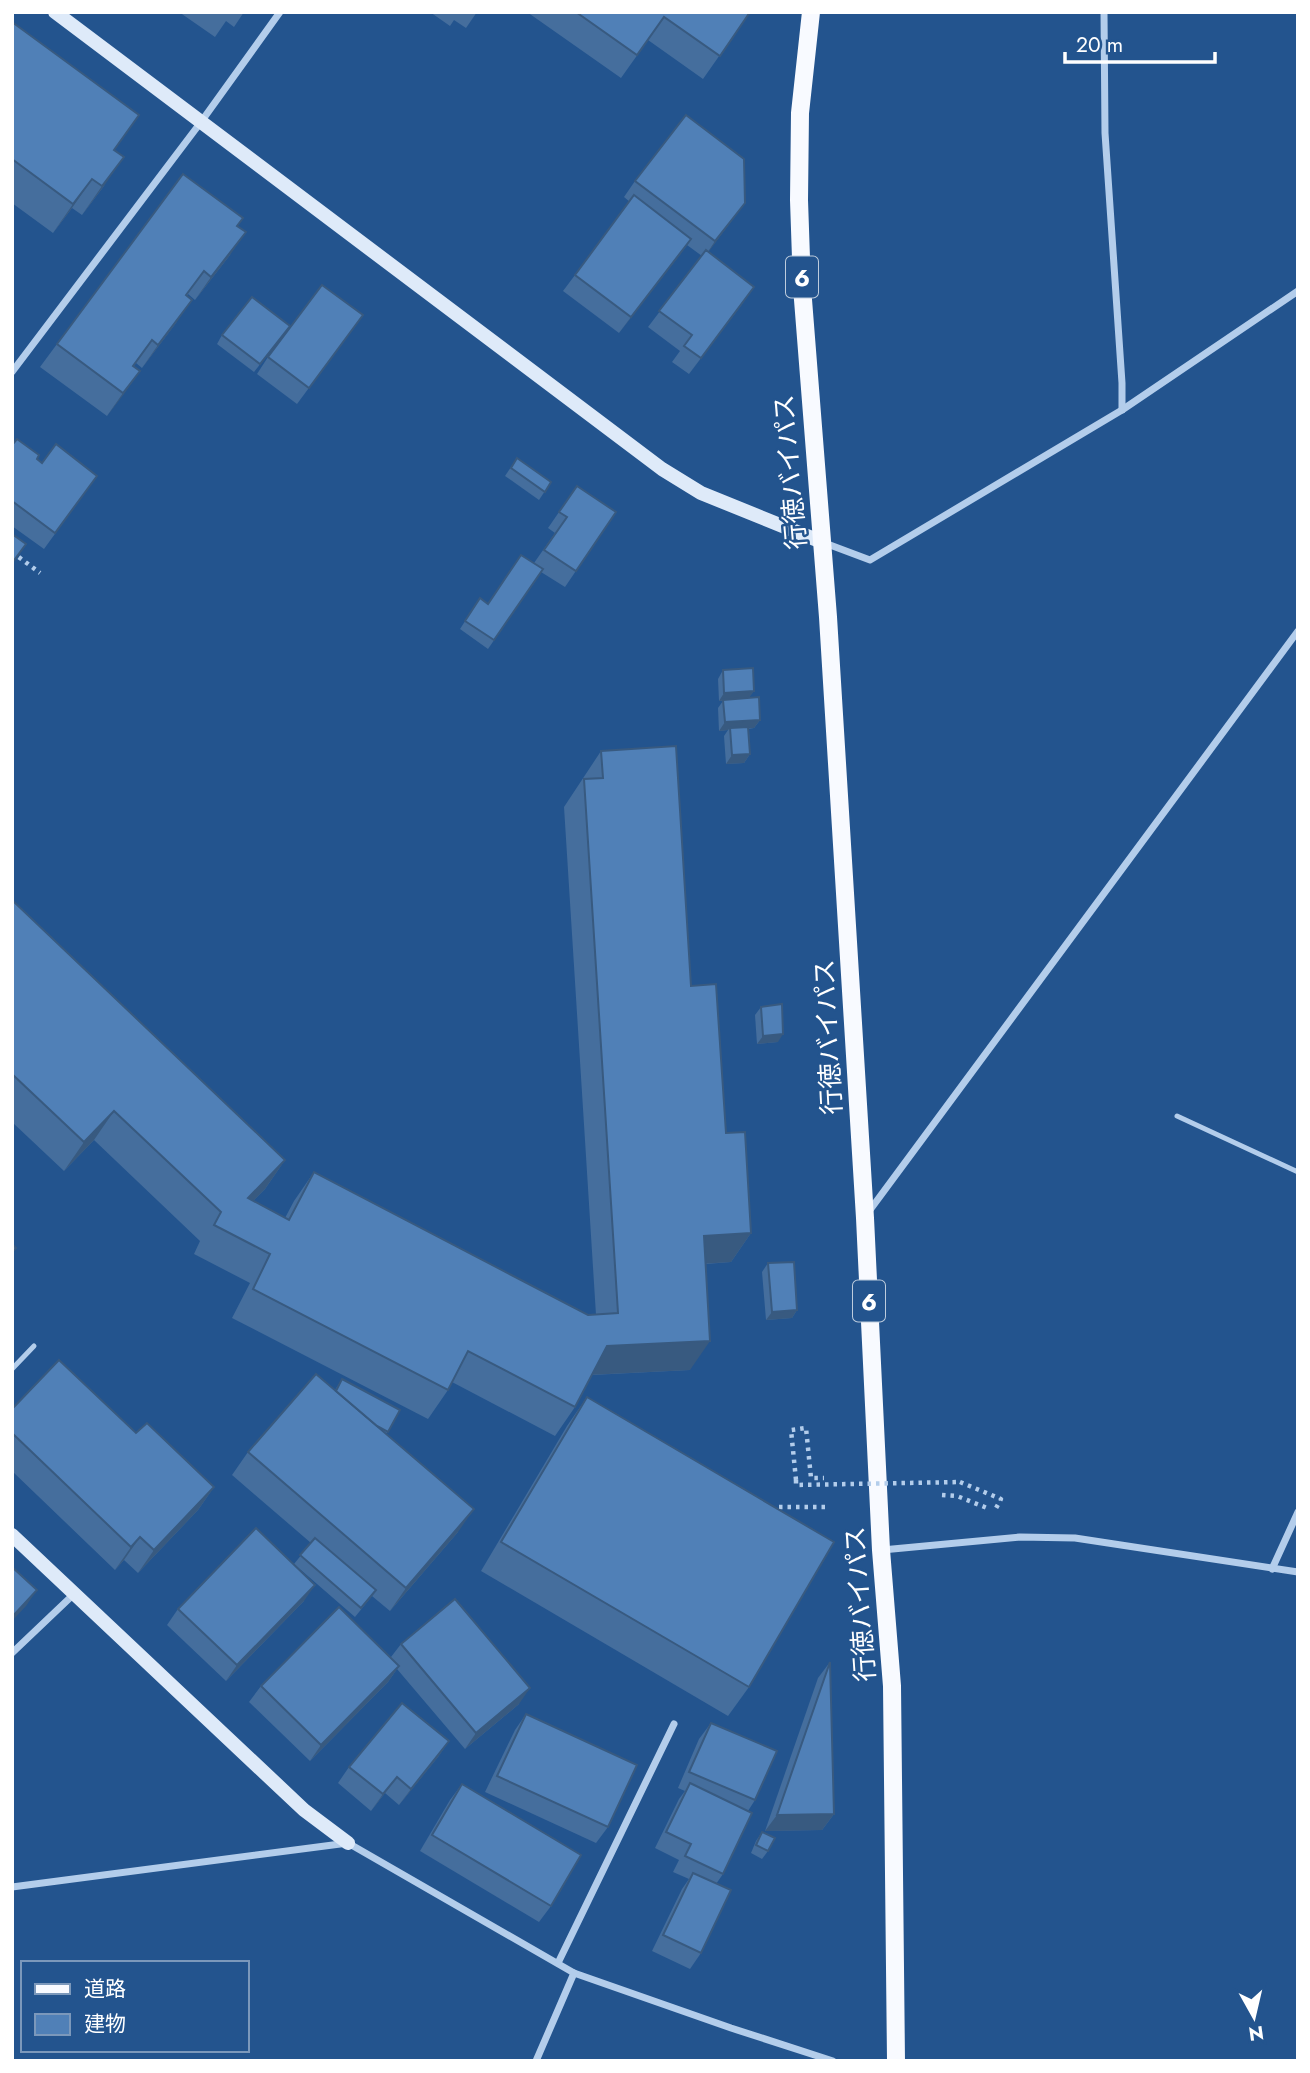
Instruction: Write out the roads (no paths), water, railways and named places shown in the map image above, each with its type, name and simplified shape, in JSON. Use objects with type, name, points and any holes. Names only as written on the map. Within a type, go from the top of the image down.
[{"type":"main road","name":"行徳バイパス","points":[[811,12],[800,113],[802,287],[830,644],[865,1218],[881,1550],[892,1686],[896,2061]]},
{"type":"street","points":[[55,12],[662,469],[701,493],[870,560],[1122,410],[1298,291]]},
{"type":"street","points":[[12,372],[201,122],[280,12]]},
{"type":"street","points":[[1104,12],[1105,133],[1122,410]]},
{"type":"street","points":[[865,1218],[1298,631]]},
{"type":"street","points":[[1272,1569],[1298,1512]]},
{"type":"street","points":[[12,1535],[304,1810],[348,1843],[574,1973],[833,2061]]},
{"type":"street","points":[[881,1550],[1020,1537],[1075,1538],[1298,1572]]},
{"type":"street","points":[[12,1653],[74,1594]]},
{"type":"street","points":[[558,1963],[674,1724]]},
{"type":"street","points":[[12,1887],[348,1843]]},
{"type":"street","points":[[536,2061],[574,1973]]},
{"type":"lane","points":[[1177,1116],[1298,1172]]},
{"type":"lane","points":[[12,1369],[33,1346]]}]
